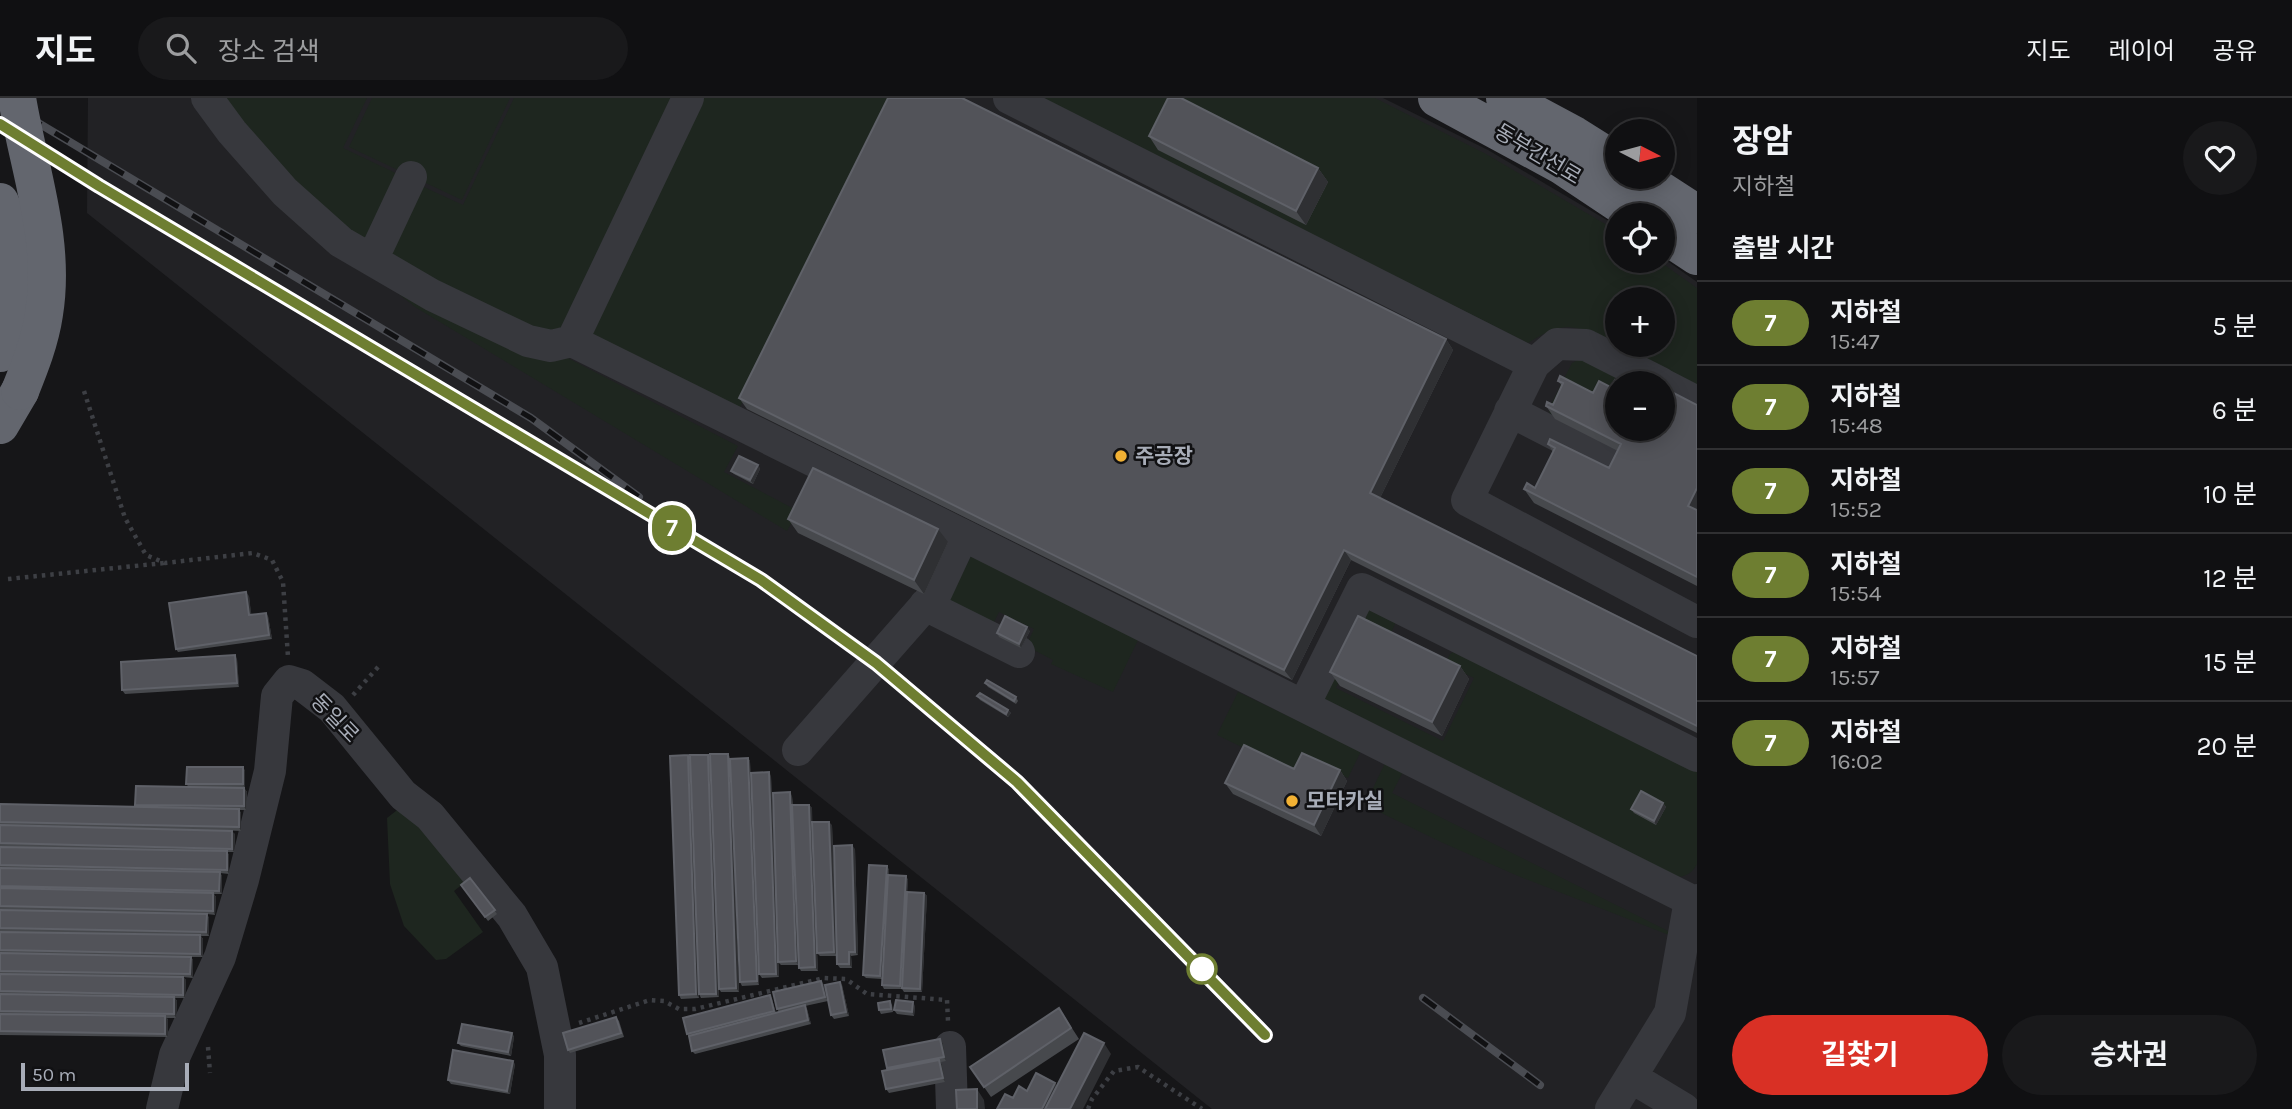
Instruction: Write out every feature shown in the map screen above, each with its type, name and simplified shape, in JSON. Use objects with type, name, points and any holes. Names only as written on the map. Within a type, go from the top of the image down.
[{"type":"highway","points":[[0,425],[20,391],[34,356],[46,298],[43,224],[17,98]]},
{"type":"highway","name":"동부간선로","points":[[1437,98],[1561,165],[1618,203]]},
{"type":"highway","name":"동부간선로","points":[[1505,98],[1605,154]]},
{"type":"highway","points":[[1658,189],[1697,214]]},
{"type":"highway","points":[[0,202],[11,234],[15,279],[12,309],[0,353]]},
{"type":"highway","points":[[1675,242],[1697,256]]},
{"type":"street","points":[[207,98],[232,132],[285,192],[341,242],[432,295],[528,341],[551,346],[572,341],[1693,900],[1670,1013],[1611,1109]]},
{"type":"street","points":[[572,341],[688,98]]},
{"type":"street","points":[[1009,98],[1534,364]]},
{"type":"street","points":[[372,260],[411,177]]},
{"type":"street","points":[[1637,371],[1586,345],[1557,344],[1534,364],[1467,500],[1697,622]]},
{"type":"street","points":[[1675,391],[1697,402]]},
{"type":"street","points":[[1510,411],[1697,506]]},
{"type":"street","points":[[798,750],[936,593],[963,536]]},
{"type":"street","points":[[1304,705],[1362,589],[1697,756]]},
{"type":"street","points":[[925,605],[1019,652]]},
{"type":"street","points":[[1417,654],[1433,624]]},
{"type":"street","name":"동일로","points":[[162,1109],[176,1055],[219,957],[243,880],[270,771],[277,696],[289,681],[302,685],[331,708],[403,795],[430,816],[512,916],[542,967],[560,1055],[561,1109]]},
{"type":"street","points":[[950,1047],[953,1109]]},
{"type":"street","points":[[1631,1077],[1684,1109]]},
{"type":"path","points":[[85,391],[125,519],[146,555],[165,563]]},
{"type":"path","points":[[8,579],[253,553],[272,560],[283,582],[289,681]]},
{"type":"path","points":[[331,708],[357,692],[379,666]]},
{"type":"path","points":[[555,1031],[650,1000],[664,1001],[679,1009],[695,1009],[824,978],[846,979],[867,994],[947,1000],[950,1047]]},
{"type":"path","points":[[1088,1109],[1092,1099],[1114,1071],[1138,1067],[1202,1109]]},
{"type":"shaded area","points":[[88,98],[1383,98],[1488,150],[1605,219],[1605,273],[1675,273],[1675,266],[1697,282],[1697,1109],[1212,1109],[87,213]]},
{"type":"shaded area","points":[[212,98],[367,98],[343,148],[406,178],[370,254]]},
{"type":"shaded area","points":[[372,98],[510,98],[462,200],[349,147]]},
{"type":"shaded area","points":[[514,98],[682,98],[569,338],[551,342],[378,258],[413,182],[463,205]]},
{"type":"shaded area","points":[[704,98],[893,98],[737,413],[590,333]]},
{"type":"shaded area","points":[[1040,98],[1375,98],[1486,154],[1605,224],[1605,273],[1675,272],[1697,288],[1697,386],[1675,374],[1675,371],[1669,371],[1643,357],[1675,357],[1675,287],[1605,287],[1605,338],[1568,327],[1542,335],[1528,343]]},
{"type":"shaded area","points":[[339,246],[562,355],[738,446],[724,472],[798,511],[787,531],[415,307]]},
{"type":"shaded area","points":[[1580,359],[1608,371],[1605,371],[1605,401],[1554,418],[1549,408],[1572,363]]},
{"type":"shaded area","points":[[972,554],[1139,638],[1113,692],[1051,664],[1053,660],[1026,646],[1034,629],[999,612],[990,630],[945,608]]},
{"type":"shaded area","points":[[1364,608],[1395,619],[1395,624],[1390,636],[1366,625],[1336,688],[1443,741],[1474,678],[1445,664],[1450,654],[1456,650],[1697,768],[1697,864],[1693,870],[1685,876],[1674,877],[1327,703],[1323,698]]},
{"type":"shaded area","points":[[1238,692],[1361,751],[1348,778],[1307,759],[1299,775],[1217,735]]},
{"type":"shaded area","points":[[1385,763],[1403,772],[1392,793],[1674,934],[1674,937],[1518,876],[1365,805]]},
{"type":"shaded area","points":[[401,807],[469,879],[454,891],[483,932],[446,959],[436,960],[404,926],[390,884],[387,818]]},
{"type":"building","name":"주공장","points":[[888,98],[962,98],[1446,339],[1370,493],[1697,656],[1697,726],[1344,550],[1284,670],[739,398]]},
{"type":"building","points":[[1168,98],[1181,98],[1318,168],[1296,211],[1149,136]]},
{"type":"building","points":[[1560,376],[1593,393],[1599,381],[1605,384],[1605,436],[1546,406],[1547,402],[1553,405],[1563,383],[1558,381]]},
{"type":"building","points":[[1675,394],[1697,405],[1697,488],[1688,506],[1697,510],[1697,577],[1524,489],[1527,483],[1535,488],[1555,448],[1548,444],[1550,439],[1609,468],[1621,444],[1615,441],[1675,441]]},
{"type":"building","points":[[739,456],[758,465],[750,480],[731,471]]},
{"type":"building","points":[[813,468],[938,529],[914,580],[788,519]]},
{"type":"building","points":[[246,592],[249,615],[266,613],[269,635],[176,649],[169,603]]},
{"type":"building","points":[[1005,616],[1027,627],[1019,644],[997,633]]},
{"type":"building","points":[[1358,616],[1460,666],[1432,722],[1330,672]]},
{"type":"building","points":[[235,655],[237,683],[122,690],[121,662]]},
{"type":"building","points":[[987,680],[1016,697],[1014,701],[985,683]]},
{"type":"building","points":[[980,693],[1008,710],[1006,714],[977,696]]},
{"type":"building","name":"모타카실","points":[[1244,745],[1294,769],[1302,753],[1340,770],[1314,825],[1225,783]]},
{"type":"building","points":[[710,754],[728,754],[736,988],[719,989]]},
{"type":"building","points":[[688,755],[696,994],[679,995],[670,756]]},
{"type":"building","points":[[690,755],[708,755],[716,994],[699,994]]},
{"type":"building","points":[[748,758],[757,981],[740,982],[730,759]]},
{"type":"building","points":[[187,767],[243,767],[243,784],[186,784]]},
{"type":"building","points":[[769,772],[776,974],[759,974],[751,773]]},
{"type":"building","points":[[136,786],[244,788],[244,806],[135,805]]},
{"type":"building","points":[[1641,791],[1663,803],[1654,821],[1631,809]]},
{"type":"building","points":[[790,792],[796,961],[778,962],[773,793]]},
{"type":"building","points":[[0,804],[239,809],[239,827],[0,822]]},
{"type":"building","points":[[792,805],[809,805],[815,967],[799,968]]},
{"type":"building","points":[[812,822],[829,822],[834,952],[817,953]]},
{"type":"building","points":[[0,825],[232,831],[232,849],[0,843]]},
{"type":"building","points":[[852,845],[855,952],[849,952],[849,964],[837,964],[834,846]]},
{"type":"building","points":[[0,847],[227,851],[227,870],[0,865]]},
{"type":"building","points":[[869,865],[887,866],[880,976],[863,975]]},
{"type":"building","points":[[0,868],[220,872],[219,891],[0,886]]},
{"type":"building","points":[[888,875],[906,876],[900,986],[882,985]]},
{"type":"building","points":[[470,878],[495,910],[485,917],[461,885]]},
{"type":"building","points":[[0,888],[213,893],[213,911],[0,906]]},
{"type":"building","points":[[907,892],[924,893],[920,989],[902,988]]},
{"type":"building","points":[[0,910],[207,914],[206,932],[0,928]]},
{"type":"building","points":[[0,932],[200,935],[200,954],[0,950]]},
{"type":"building","points":[[0,953],[191,957],[190,974],[0,971]]},
{"type":"building","points":[[0,974],[183,977],[183,995],[0,991]]},
{"type":"building","points":[[821,981],[825,997],[777,1009],[773,992]]},
{"type":"building","points":[[840,982],[846,1012],[831,1015],[825,985]]},
{"type":"building","points":[[0,994],[174,997],[174,1014],[0,1011]]},
{"type":"building","points":[[770,995],[774,1011],[687,1034],[683,1018]]},
{"type":"building","points":[[896,1000],[913,1002],[912,1012],[894,1010]]},
{"type":"building","points":[[890,1001],[891,1009],[879,1010],[878,1003]]},
{"type":"building","points":[[805,1005],[808,1020],[692,1051],[689,1036]]},
{"type":"building","points":[[1059,1008],[1071,1028],[984,1087],[970,1067]]},
{"type":"building","points":[[0,1014],[165,1016],[165,1034],[0,1031]]},
{"type":"building","points":[[616,1017],[621,1033],[568,1050],[563,1033]]},
{"type":"building","points":[[462,1024],[512,1033],[508,1052],[458,1043]]},
{"type":"building","points":[[1084,1033],[1104,1043],[1070,1109],[1045,1109]]},
{"type":"building","points":[[940,1039],[944,1057],[887,1068],[883,1050]]},
{"type":"building","points":[[453,1050],[513,1061],[507,1091],[448,1080]]},
{"type":"building","points":[[939,1060],[943,1078],[886,1089],[882,1071]]},
{"type":"building","points":[[1036,1073],[1055,1083],[1042,1109],[997,1109],[1005,1094],[1013,1098],[1019,1086],[1027,1091]]},
{"type":"building","points":[[977,1089],[977,1109],[957,1109],[956,1090]]},
{"type":"railway","points":[[0,100],[531,418],[639,497]]},
{"type":"railway","points":[[0,124],[99,186],[761,580],[876,663],[1017,782],[1265,1035]]},
{"type":"railway","points":[[1423,998],[1540,1085]]},
{"type":"metro line","name":"7","points":[[0,124],[99,186],[761,580],[827,626],[876,663],[1017,782],[1265,1035]]},
{"type":"place","name":"주공장","points":[[1121,456]]},
{"type":"place","name":"모타카실","points":[[1292,801]]}]
